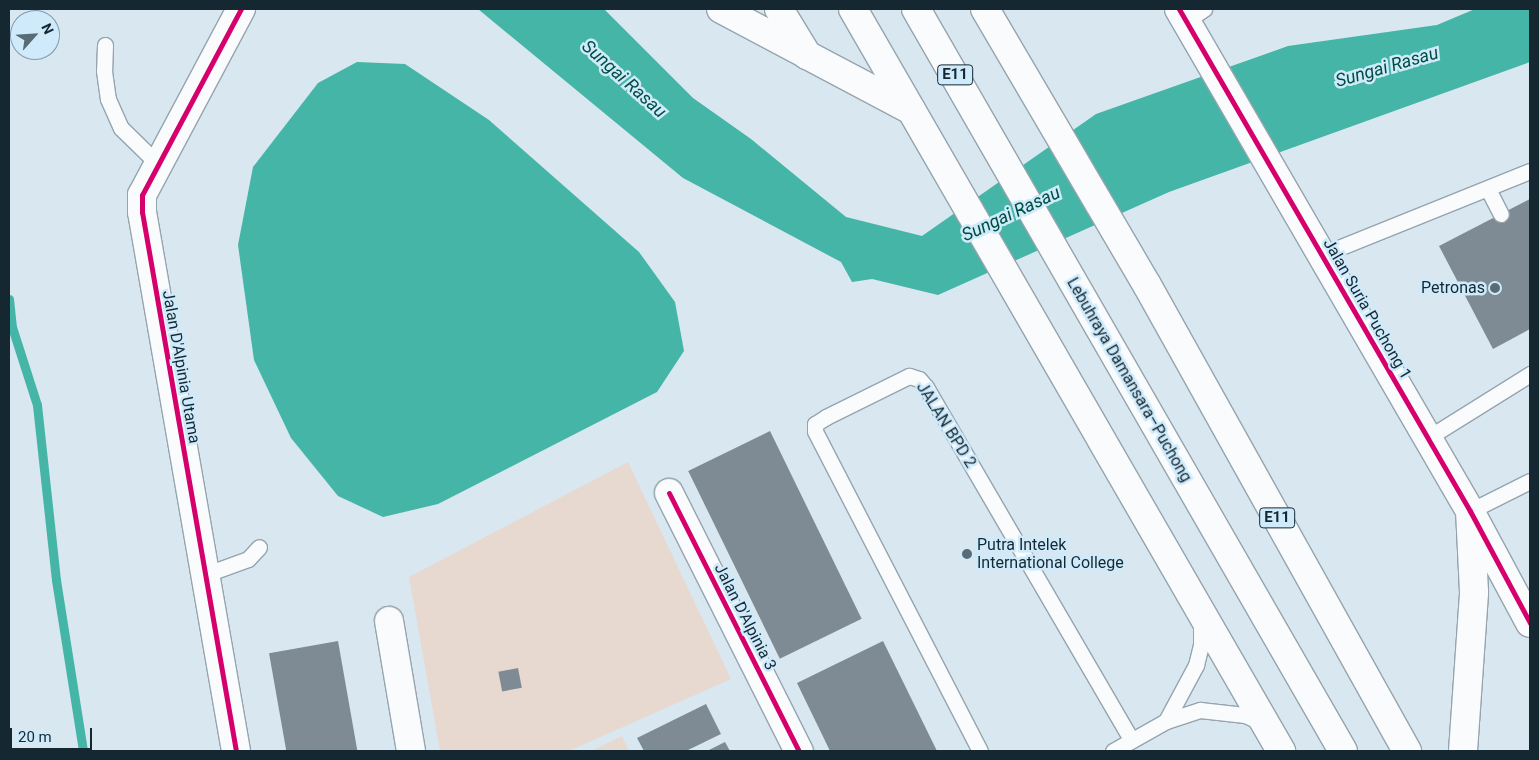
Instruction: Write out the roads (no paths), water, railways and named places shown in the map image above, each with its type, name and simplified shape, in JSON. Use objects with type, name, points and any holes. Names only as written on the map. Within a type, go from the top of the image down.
[{"type":"main road","name":"Jalan D'Alpinia Utama","points":[[236,751],[142,212],[142,195],[241,9]]},
{"type":"main road","points":[[721,9],[911,110]]},
{"type":"main road","points":[[779,9],[807,55]]},
{"type":"main road","points":[[853,9],[1281,751]]},
{"type":"main road","name":"Lebuhraya Damansara–Puchong","points":[[916,9],[1343,751]]},
{"type":"main road","name":"E11","points":[[985,9],[1147,286],[1407,751]]},
{"type":"main road","name":"Jalan Suria Puchong 1","points":[[1192,20],[1291,202],[1426,439],[1470,511],[1530,623]]},
{"type":"main road","name":"Jalan D'Alpinia 3","points":[[669,493],[799,751]]},
{"type":"main road","points":[[1463,751],[1474,592],[1470,511]]},
{"type":"main road","points":[[389,622],[411,751]]},
{"type":"lane","points":[[105,45],[104,71],[108,99],[121,128],[158,164]]},
{"type":"lane","points":[[1322,255],[1530,171]]},
{"type":"lane","points":[[1488,189],[1501,214]]},
{"type":"lane","points":[[1426,439],[1530,374]]},
{"type":"lane","name":"JALAN BPD 2","points":[[980,751],[815,431],[815,424],[826,417],[909,376],[919,379],[926,387],[1131,739]]},
{"type":"lane","points":[[1470,511],[1530,481]]},
{"type":"lane","points":[[204,575],[248,559],[259,547]]},
{"type":"lane","points":[[1166,721],[1196,665],[1201,645],[1202,615]]},
{"type":"lane","points":[[1113,751],[1131,739],[1166,721],[1200,710],[1245,715],[1265,725]]},
{"type":"water","name":"Sungai Rasau","points":[[478,9],[604,9],[693,98],[751,139],[846,217],[922,236],[1096,114],[1288,46],[1437,25],[1475,9],[1530,9],[1530,62],[1169,192],[938,295],[872,279],[852,282],[841,262],[683,178]]},
{"type":"water","points":[[357,62],[405,64],[489,120],[639,252],[675,302],[684,351],[657,392],[438,504],[383,517],[338,496],[291,438],[254,360],[238,245],[253,167],[318,83]]},
{"type":"waterway","points":[[9,299],[12,327],[37,405],[56,580],[83,751]]},
{"type":"place","name":"Petronas","points":[[1495,288]]},
{"type":"place","name":"Putra Intelek International College","points":[[967,554]]}]
